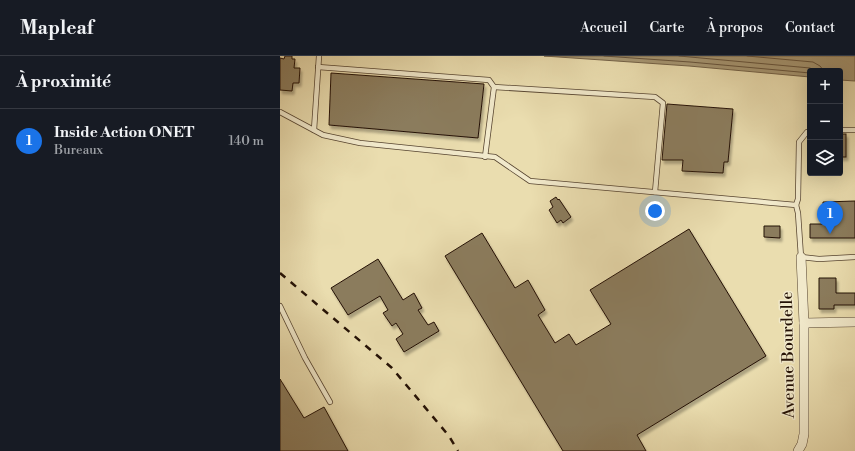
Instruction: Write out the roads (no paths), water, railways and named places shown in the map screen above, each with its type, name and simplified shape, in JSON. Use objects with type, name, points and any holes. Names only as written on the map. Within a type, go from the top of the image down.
[{"type":"street","name":"Avenue Bourdelle","points":[[798,451],[802,444],[804,434],[804,323],[801,257]]},
{"type":"street","points":[[804,323],[855,322]]},
{"type":"lane","points":[[314,130],[319,56]]},
{"type":"lane","points":[[318,68],[489,80],[494,87],[485,156]]},
{"type":"lane","points":[[494,87],[655,97],[663,103],[655,192]]},
{"type":"lane","points":[[280,112],[323,135],[360,143],[495,158],[530,181],[796,205]]},
{"type":"lane","points":[[843,130],[855,130]]},
{"type":"lane","points":[[807,132],[799,142],[798,199],[796,205],[801,257],[819,259],[855,257]]},
{"type":"lane","points":[[280,306],[305,358],[330,402]]},
{"type":"water","points":[[544,56],[855,56],[855,81],[843,80],[843,68],[807,68],[807,77],[689,66]]},
{"type":"railway","points":[[280,273],[392,368],[449,436],[458,451]]},
{"type":"place","name":"Inside Action ONET","points":[[830,234]]}]
